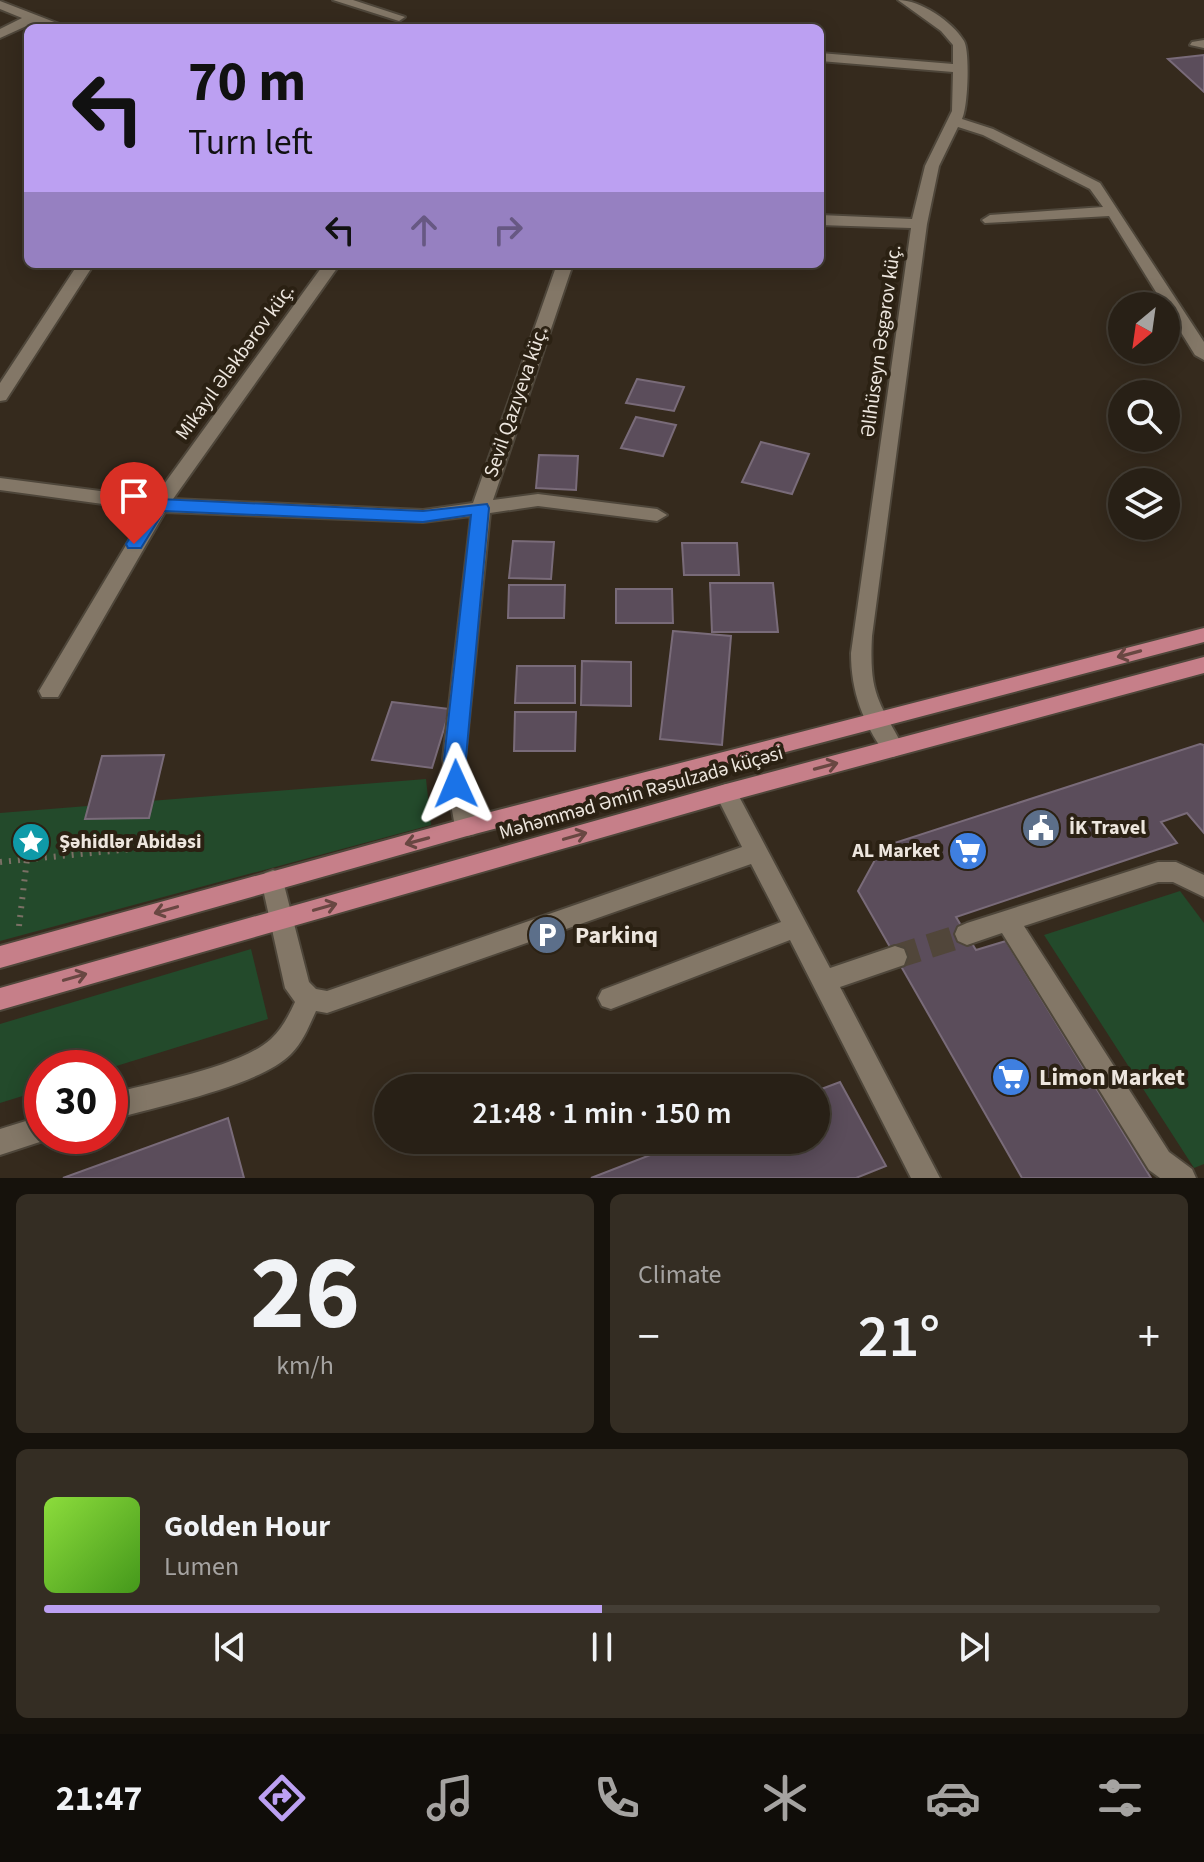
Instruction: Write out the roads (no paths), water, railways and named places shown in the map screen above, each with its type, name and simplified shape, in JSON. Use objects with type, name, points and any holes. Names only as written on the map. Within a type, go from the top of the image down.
[{"type":"main road","name":"Məhəmməd Əmin Rəsulzadə küçəsi","points":[[8,955],[467,827],[1204,635]]},
{"type":"main road","name":"Məhəmməd Əmin Rəsulzadə küçəsi","points":[[0,999],[726,793],[1204,665]]},
{"type":"street","points":[[339,0],[399,17]]},
{"type":"street","name":"Əlihüseyn Əsgərov küç.","points":[[872,721],[859,671],[862,636],[919,224],[932,166],[955,121],[962,95],[962,52],[955,36],[904,0]]},
{"type":"street","points":[[0,5],[45,24]]},
{"type":"street","points":[[0,34],[30,19]]},
{"type":"street","points":[[824,57],[962,69]]},
{"type":"street","points":[[955,121],[988,132],[1079,176],[1103,194],[1204,355]]},
{"type":"street","points":[[990,220],[1114,211]]},
{"type":"street","points":[[824,220],[919,224]]},
{"type":"street","points":[[0,396],[83,268]]},
{"type":"street","name":"Mikayıl Ələkbərov küç.","points":[[50,691],[159,505],[329,268]]},
{"type":"street","name":"Sevil Qazıyeva küç.","points":[[467,827],[454,759],[481,508],[564,268]]},
{"type":"street","points":[[0,484],[159,505],[423,516],[538,500],[657,515]]},
{"type":"street","points":[[872,721],[893,748]]},
{"type":"street","points":[[726,793],[926,1178]]},
{"type":"street","points":[[273,880],[298,988],[309,999],[327,1002],[757,852]]},
{"type":"street","points":[[967,934],[1158,872],[1176,872],[1204,887]]},
{"type":"street","points":[[1008,922],[1159,1161],[1182,1178]]},
{"type":"street","points":[[611,998],[797,927]]},
{"type":"street","points":[[825,981],[895,957]]},
{"type":"street","points":[[128,1101],[250,1063],[277,1050],[298,1025],[309,999]]},
{"type":"street","points":[[0,1142],[24,1135]]},
{"type":"tunnel","points":[[895,957],[967,934]]},
{"type":"place","name":"İK Travel","points":[[1041,828]]},
{"type":"place","name":"Şəhidlər Abidəsi","points":[[31,842]]},
{"type":"place","name":"AL Market","points":[[968,851]]},
{"type":"place","name":"Parkinq","points":[[547,935]]},
{"type":"place","name":"Limon Market","points":[[1011,1077]]}]
